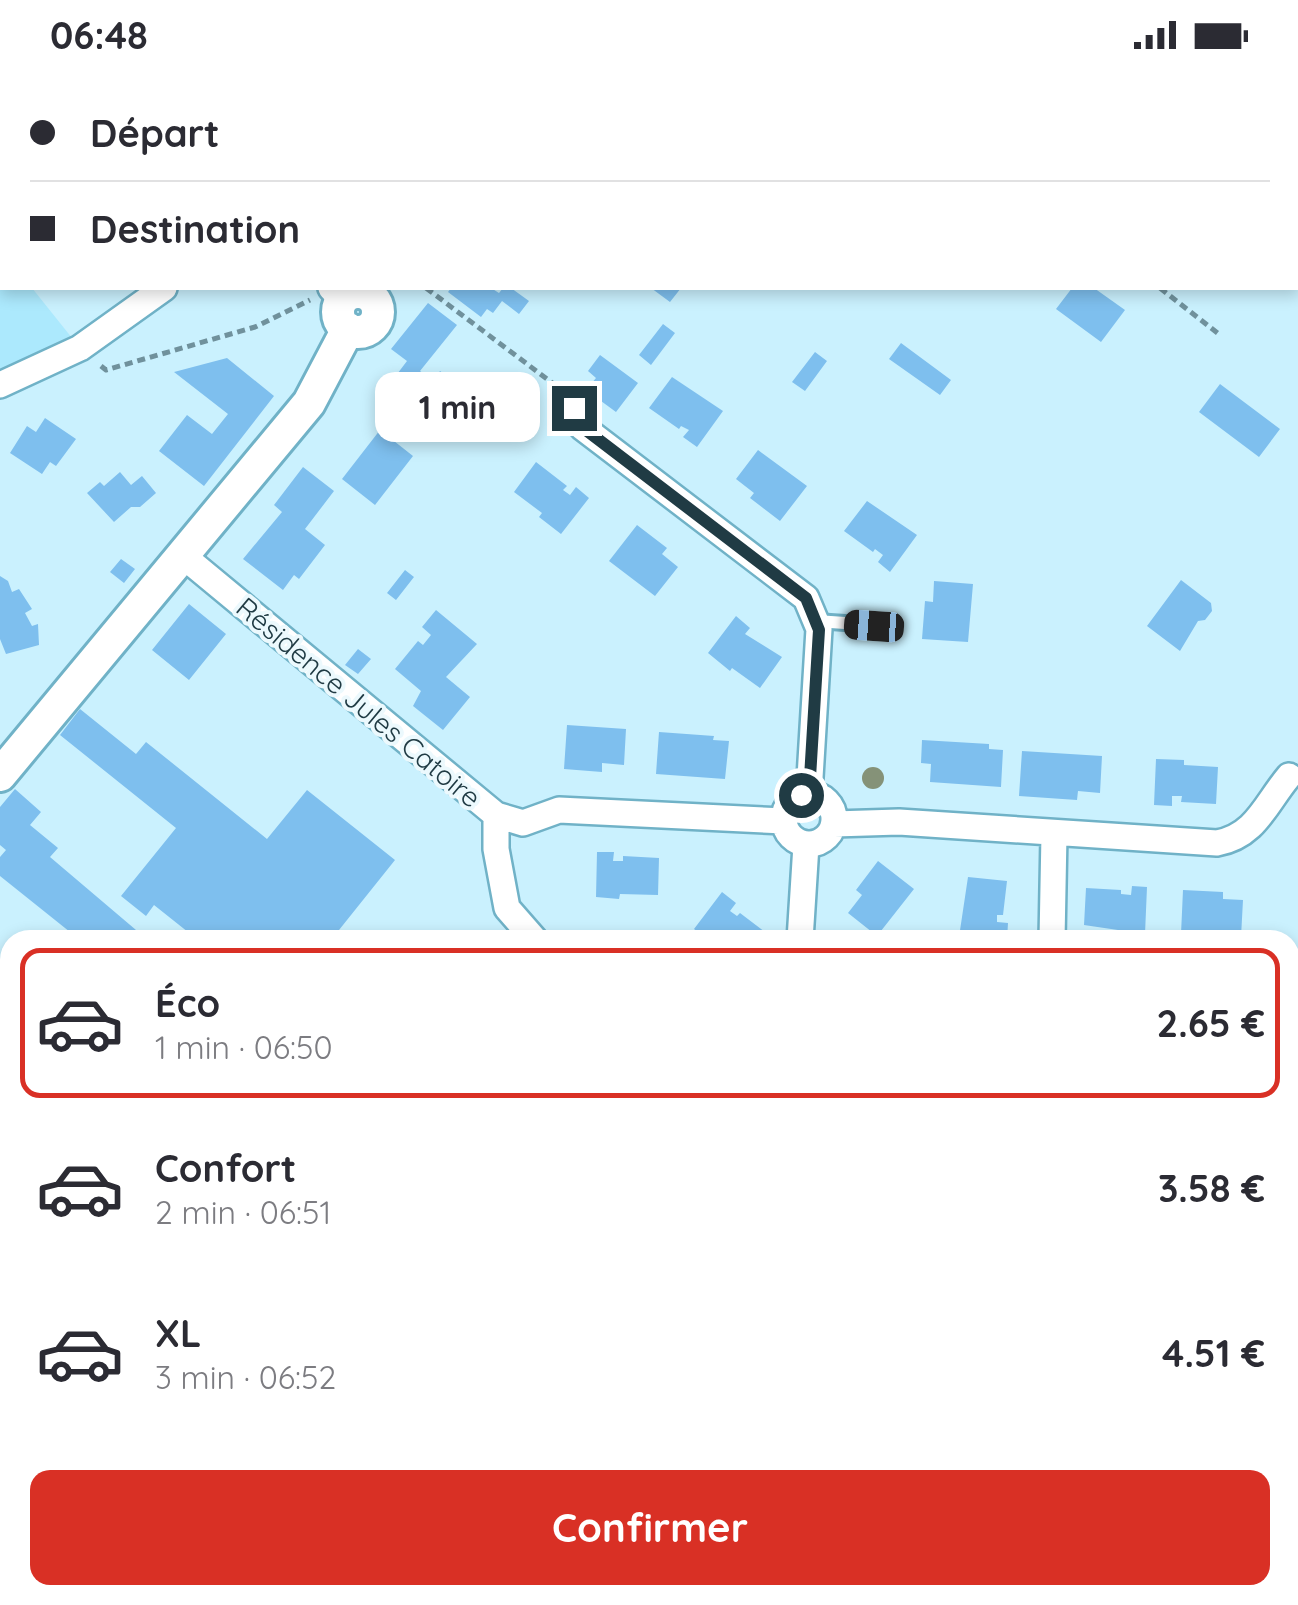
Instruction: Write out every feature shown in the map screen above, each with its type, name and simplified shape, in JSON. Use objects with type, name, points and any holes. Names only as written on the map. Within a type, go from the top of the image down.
[{"type":"street","points":[[0,385],[80,348],[161,290]]},
{"type":"street","points":[[0,776],[309,403],[352,299]]},
{"type":"street","points":[[574,408],[582,427],[806,598],[819,630],[809,794]]},
{"type":"street","name":"Résidence Jules Catoire","points":[[182,555],[496,815],[523,824],[559,810],[784,821]]},
{"type":"street","points":[[834,824],[899,822],[1217,843],[1236,840],[1252,829],[1289,776]]},
{"type":"street","points":[[809,794],[829,803],[834,824],[827,838],[806,845],[790,837],[784,821],[788,805],[809,794]]},
{"type":"street","points":[[496,815],[496,849],[507,908],[526,930]]},
{"type":"street","points":[[1052,930],[1054,834]]},
{"type":"street","points":[[801,930],[806,845]]},
{"type":"lane","points":[[816,622],[874,626]]},
{"type":"path","points":[[429,290],[561,390],[574,408]]},
{"type":"path","points":[[1162,290],[1220,336]]},
{"type":"path","points":[[106,370],[256,327],[309,302],[352,299]]},
{"type":"shaded area","points":[[0,290],[34,290],[80,348],[0,385]]},
{"type":"building","points":[[514,290],[529,301],[519,314],[502,301],[493,313],[487,309],[481,317],[448,292]]},
{"type":"building","points":[[654,290],[679,290],[670,302]]},
{"type":"building","points":[[1070,290],[1097,290],[1125,310],[1101,342],[1056,309]]},
{"type":"building","points":[[428,303],[457,325],[420,371],[433,381],[440,371],[466,391],[458,401],[438,385],[410,421],[379,398],[407,361],[391,349]]},
{"type":"building","points":[[663,324],[675,333],[651,365],[639,355]]},
{"type":"building","points":[[901,343],[951,380],[940,395],[889,359]]},
{"type":"building","points":[[815,352],[827,361],[805,391],[792,382]]},
{"type":"building","points":[[600,355],[638,383],[616,412],[586,390],[596,378],[588,371]]},
{"type":"building","points":[[227,358],[274,396],[204,486],[159,451],[187,415],[212,434],[228,414],[174,372]]},
{"type":"building","points":[[672,377],[723,411],[697,447],[683,437],[689,430],[681,426],[679,429],[649,408]]},
{"type":"building","points":[[1220,384],[1280,429],[1259,457],[1199,412]]},
{"type":"building","points":[[45,418],[76,439],[56,466],[50,462],[42,474],[10,453],[27,426],[36,432]]},
{"type":"building","points":[[380,430],[413,456],[375,505],[342,479]]},
{"type":"building","points":[[758,450],[807,486],[780,521],[750,498],[754,493],[736,479]]},
{"type":"building","points":[[536,462],[567,486],[563,490],[570,495],[576,487],[589,498],[561,534],[514,492]]},
{"type":"building","points":[[303,467],[334,491],[305,529],[325,545],[299,579],[294,575],[283,590],[243,559],[282,512],[274,505]]},
{"type":"building","points":[[120,472],[131,485],[142,476],[156,493],[114,522],[87,493],[100,482],[104,486]]},
{"type":"building","points":[[867,501],[917,535],[890,572],[878,562],[883,555],[844,531]]},
{"type":"building","points":[[637,525],[667,548],[662,554],[678,567],[655,596],[609,561]]},
{"type":"building","points":[[121,559],[135,569],[124,583],[110,572]]},
{"type":"building","points":[[405,570],[414,577],[396,600],[387,593]]},
{"type":"building","points":[[0,576],[8,581],[12,592],[19,589],[32,609],[25,613],[32,626],[38,624],[39,645],[6,654],[0,639]]},
{"type":"building","points":[[1181,580],[1211,603],[1212,611],[1205,620],[1198,621],[1180,651],[1147,626]]},
{"type":"building","points":[[934,581],[973,584],[968,642],[922,639],[925,601],[933,602]]},
{"type":"building","points":[[189,604],[226,634],[189,680],[152,650]]},
{"type":"building","points":[[436,610],[477,644],[446,677],[470,697],[443,730],[413,706],[421,691],[395,669],[418,641],[423,645],[431,635],[422,627]]},
{"type":"building","points":[[736,616],[750,628],[745,634],[782,657],[760,688],[708,653]]},
{"type":"building","points":[[358,649],[371,659],[358,674],[345,665]]},
{"type":"building","points":[[80,709],[136,754],[146,742],[267,839],[307,790],[395,860],[339,930],[185,930],[154,905],[146,916],[121,896],[176,828],[60,735]]},
{"type":"building","points":[[567,725],[626,729],[624,765],[602,763],[602,772],[564,769]]},
{"type":"building","points":[[659,732],[714,736],[713,740],[729,741],[725,779],[656,774]]},
{"type":"building","points":[[922,740],[989,744],[989,749],[1003,750],[1001,787],[930,782],[931,764],[921,763]]},
{"type":"building","points":[[1022,751],[1102,756],[1100,793],[1078,791],[1077,800],[1019,796]]},
{"type":"building","points":[[1156,759],[1218,767],[1216,804],[1181,802],[1182,796],[1172,796],[1172,806],[1154,805]]},
{"type":"building","points":[[15,789],[41,812],[30,825],[58,848],[50,857],[136,930],[68,930],[0,876],[0,857],[6,850],[0,845],[0,807]]},
{"type":"building","points":[[597,852],[614,852],[613,861],[623,861],[623,856],[659,858],[658,895],[596,897]]},
{"type":"building","points":[[878,861],[914,889],[882,930],[869,930],[848,913],[862,895],[856,890]]},
{"type":"building","points":[[968,877],[1007,881],[1003,915],[997,915],[997,922],[1008,923],[1008,930],[960,930]]},
{"type":"building","points":[[1132,886],[1147,887],[1145,930],[1084,925],[1086,888],[1121,890],[1121,894],[1131,895]]},
{"type":"building","points":[[1183,890],[1223,892],[1223,899],[1243,900],[1241,930],[1181,930]]},
{"type":"building","points":[[722,892],[736,903],[730,911],[737,916],[740,913],[762,930],[695,930]]},
{"type":"route","points":[[574,408],[582,427],[806,598],[819,630],[809,794],[801,795]]}]
